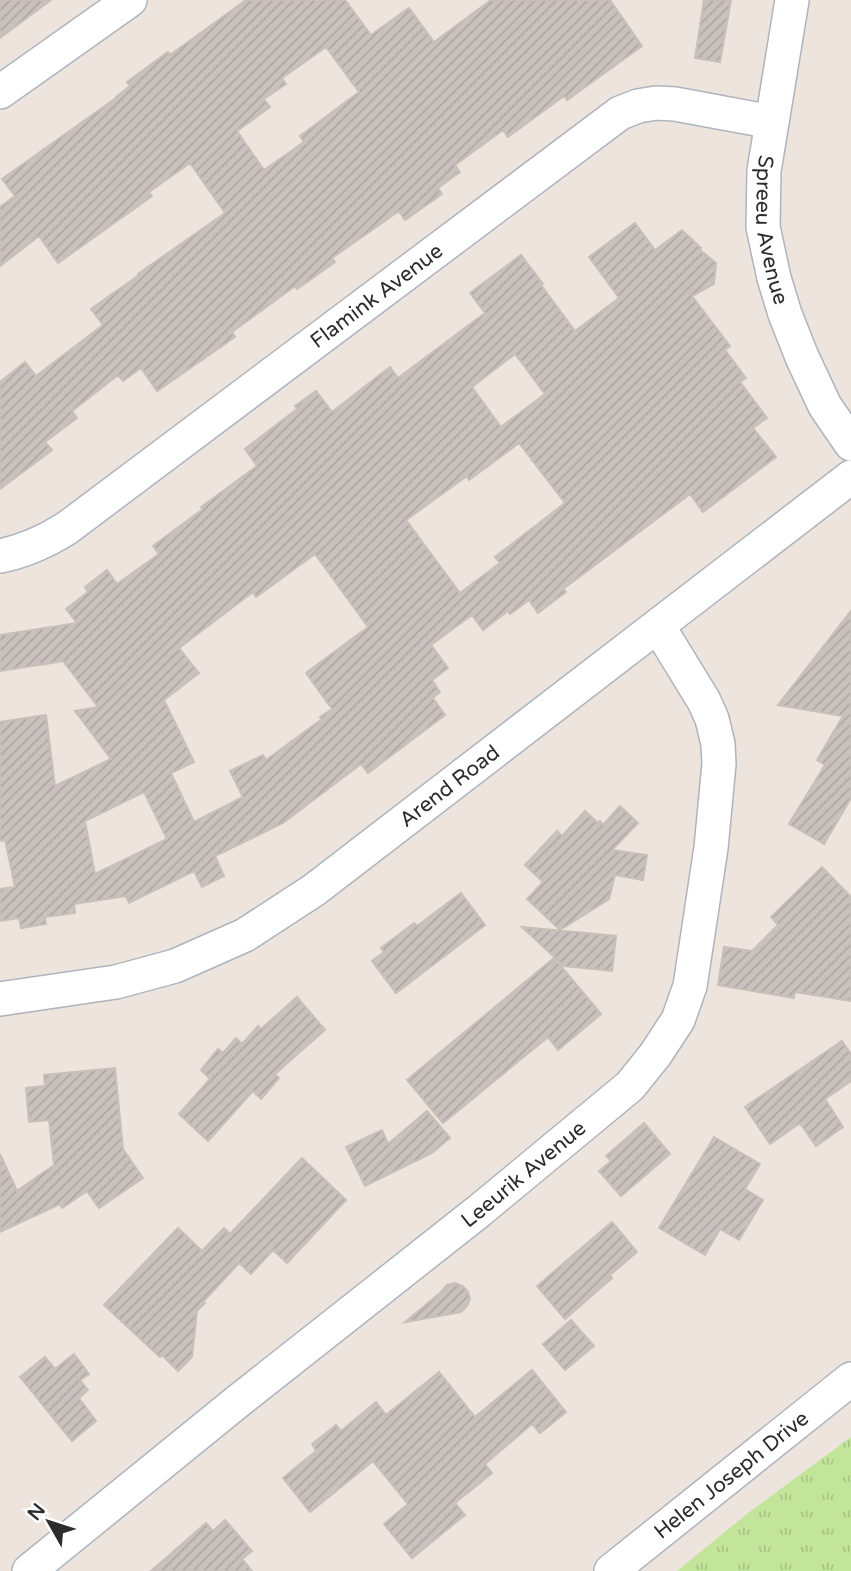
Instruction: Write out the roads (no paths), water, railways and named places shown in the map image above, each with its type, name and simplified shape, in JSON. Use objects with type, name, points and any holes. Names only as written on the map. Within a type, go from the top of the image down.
[{"type":"street","points":[[0,92],[130,0]]},
{"type":"street","name":"Spreeu Avenue","points":[[792,0],[764,171],[763,227],[785,314],[807,369],[825,406],[851,444]]},
{"type":"street","name":"Flamink Avenue","points":[[0,556],[21,552],[48,540],[66,528],[620,113],[656,103],[675,104],[772,122]]},
{"type":"street","name":"Arend Road","points":[[0,999],[116,982],[175,966],[244,935],[314,890],[851,477]]},
{"type":"street","name":"Leeurik Avenue","points":[[29,1571],[490,1202],[630,1086],[655,1055],[678,1020],[690,986],[710,860],[719,764],[712,719],[704,701],[658,626]]},
{"type":"street","name":"Helen Joseph Drive","points":[[611,1571],[851,1379]]}]
